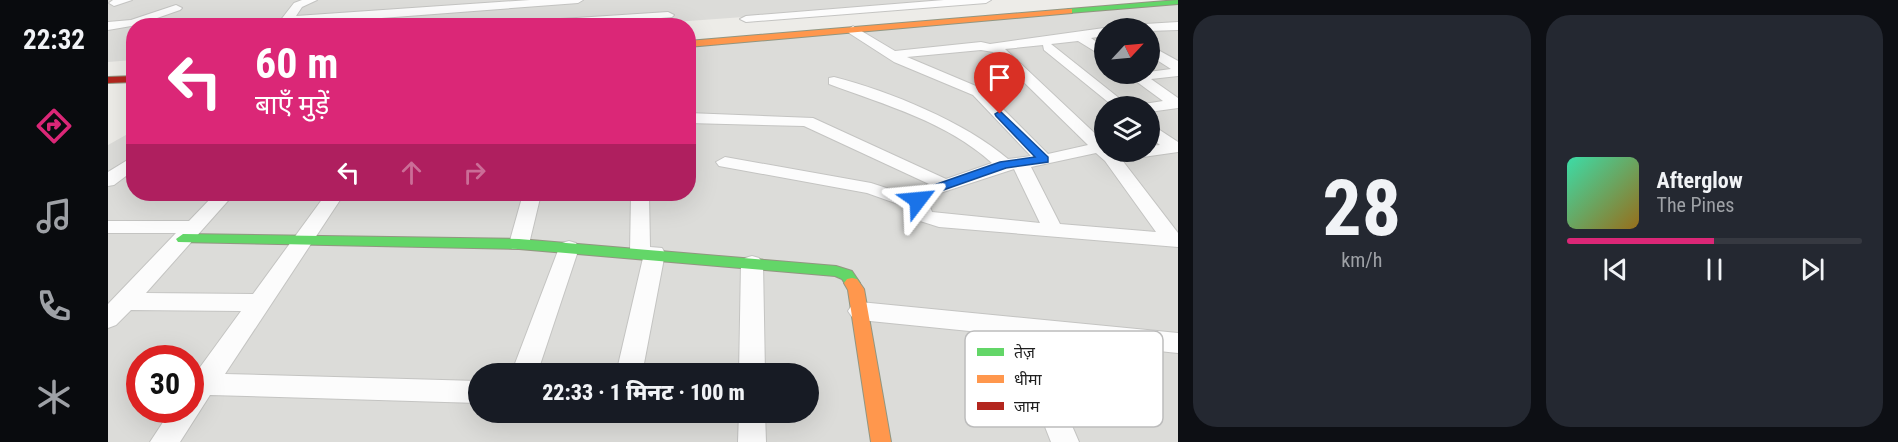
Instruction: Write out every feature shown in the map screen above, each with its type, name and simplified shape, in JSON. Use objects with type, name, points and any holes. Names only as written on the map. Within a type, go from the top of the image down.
[{"type":"street","points":[[114,3],[127,0]]},
{"type":"street","points":[[288,18],[298,5],[312,0]]},
{"type":"street","points":[[368,18],[391,0]]},
{"type":"street","points":[[368,18],[505,3],[578,0]]},
{"type":"street","points":[[658,0],[670,18]]},
{"type":"street","points":[[824,0],[848,16],[892,55],[978,92],[1044,160]]},
{"type":"street","points":[[696,43],[848,16],[886,3],[986,0]]},
{"type":"street","points":[[746,19],[788,11],[848,16],[1178,2]]},
{"type":"street","points":[[519,4],[520,18]]},
{"type":"street","points":[[147,18],[176,8]]},
{"type":"street","points":[[108,26],[126,24]]},
{"type":"street","points":[[1160,27],[1178,26]]},
{"type":"street","points":[[892,55],[992,47],[1081,37],[1080,35],[1094,33]]},
{"type":"street","points":[[1081,37],[1094,46]]},
{"type":"street","points":[[992,47],[1094,142]]},
{"type":"street","points":[[1048,47],[1109,96]]},
{"type":"street","points":[[1160,57],[1178,70]]},
{"type":"street","points":[[1160,72],[1178,70]]},
{"type":"street","points":[[108,80],[126,79]]},
{"type":"street","points":[[834,81],[961,132],[1012,164],[1053,230]]},
{"type":"street","points":[[1149,84],[1178,104]]},
{"type":"street","points":[[1160,106],[1178,104]]},
{"type":"street","points":[[696,118],[807,122],[945,185]]},
{"type":"street","points":[[1160,136],[1176,148]]},
{"type":"street","points":[[1160,149],[1176,148]]},
{"type":"street","points":[[1094,153],[1012,164],[945,185],[920,196],[919,206],[924,216],[939,221],[1175,239]]},
{"type":"street","points":[[725,162],[871,188],[919,206]]},
{"type":"street","points":[[1113,162],[1175,239]]},
{"type":"street","points":[[108,182],[126,167]]},
{"type":"street","points":[[113,313],[218,201]]},
{"type":"street","points":[[204,384],[329,201]]},
{"type":"street","points":[[519,244],[530,201]]},
{"type":"street","points":[[631,363],[647,253],[641,201]]},
{"type":"street","points":[[108,227],[301,243],[519,244],[647,253],[836,271],[848,275],[856,289],[881,442]]},
{"type":"street","points":[[528,363],[569,248]]},
{"type":"street","points":[[752,263],[752,363]]},
{"type":"street","points":[[113,313],[259,303]]},
{"type":"street","points":[[860,311],[1061,331]]},
{"type":"street","points":[[1018,327],[1020,331]]},
{"type":"street","points":[[1163,341],[1178,342]]},
{"type":"street","points":[[204,394],[468,392]]},
{"type":"street","points":[[164,442],[177,423]]},
{"type":"street","points":[[752,423],[752,442]]},
{"type":"street","points":[[1059,427],[1065,442]]},
{"type":"shaded area","points":[[108,0],[976,0],[696,20],[696,18],[126,18],[126,61],[108,62]]},
{"type":"shaded area","points":[[1178,4],[1178,442],[108,442],[108,145],[126,135],[126,201],[696,201],[696,45]]},
{"type":"traffic: fast","points":[[1069,11],[1178,2]]},
{"type":"traffic: fast","points":[[183,239],[519,244],[836,271],[847,275],[852,283]]},
{"type":"traffic: slow","points":[[696,43],[1069,11]]},
{"type":"traffic: slow","points":[[852,283],[856,289],[881,442]]},
{"type":"traffic: jam","points":[[108,80],[126,79]]},
{"type":"route","points":[[918,200],[925,192],[1004,165],[1044,160],[1000,114]]}]
